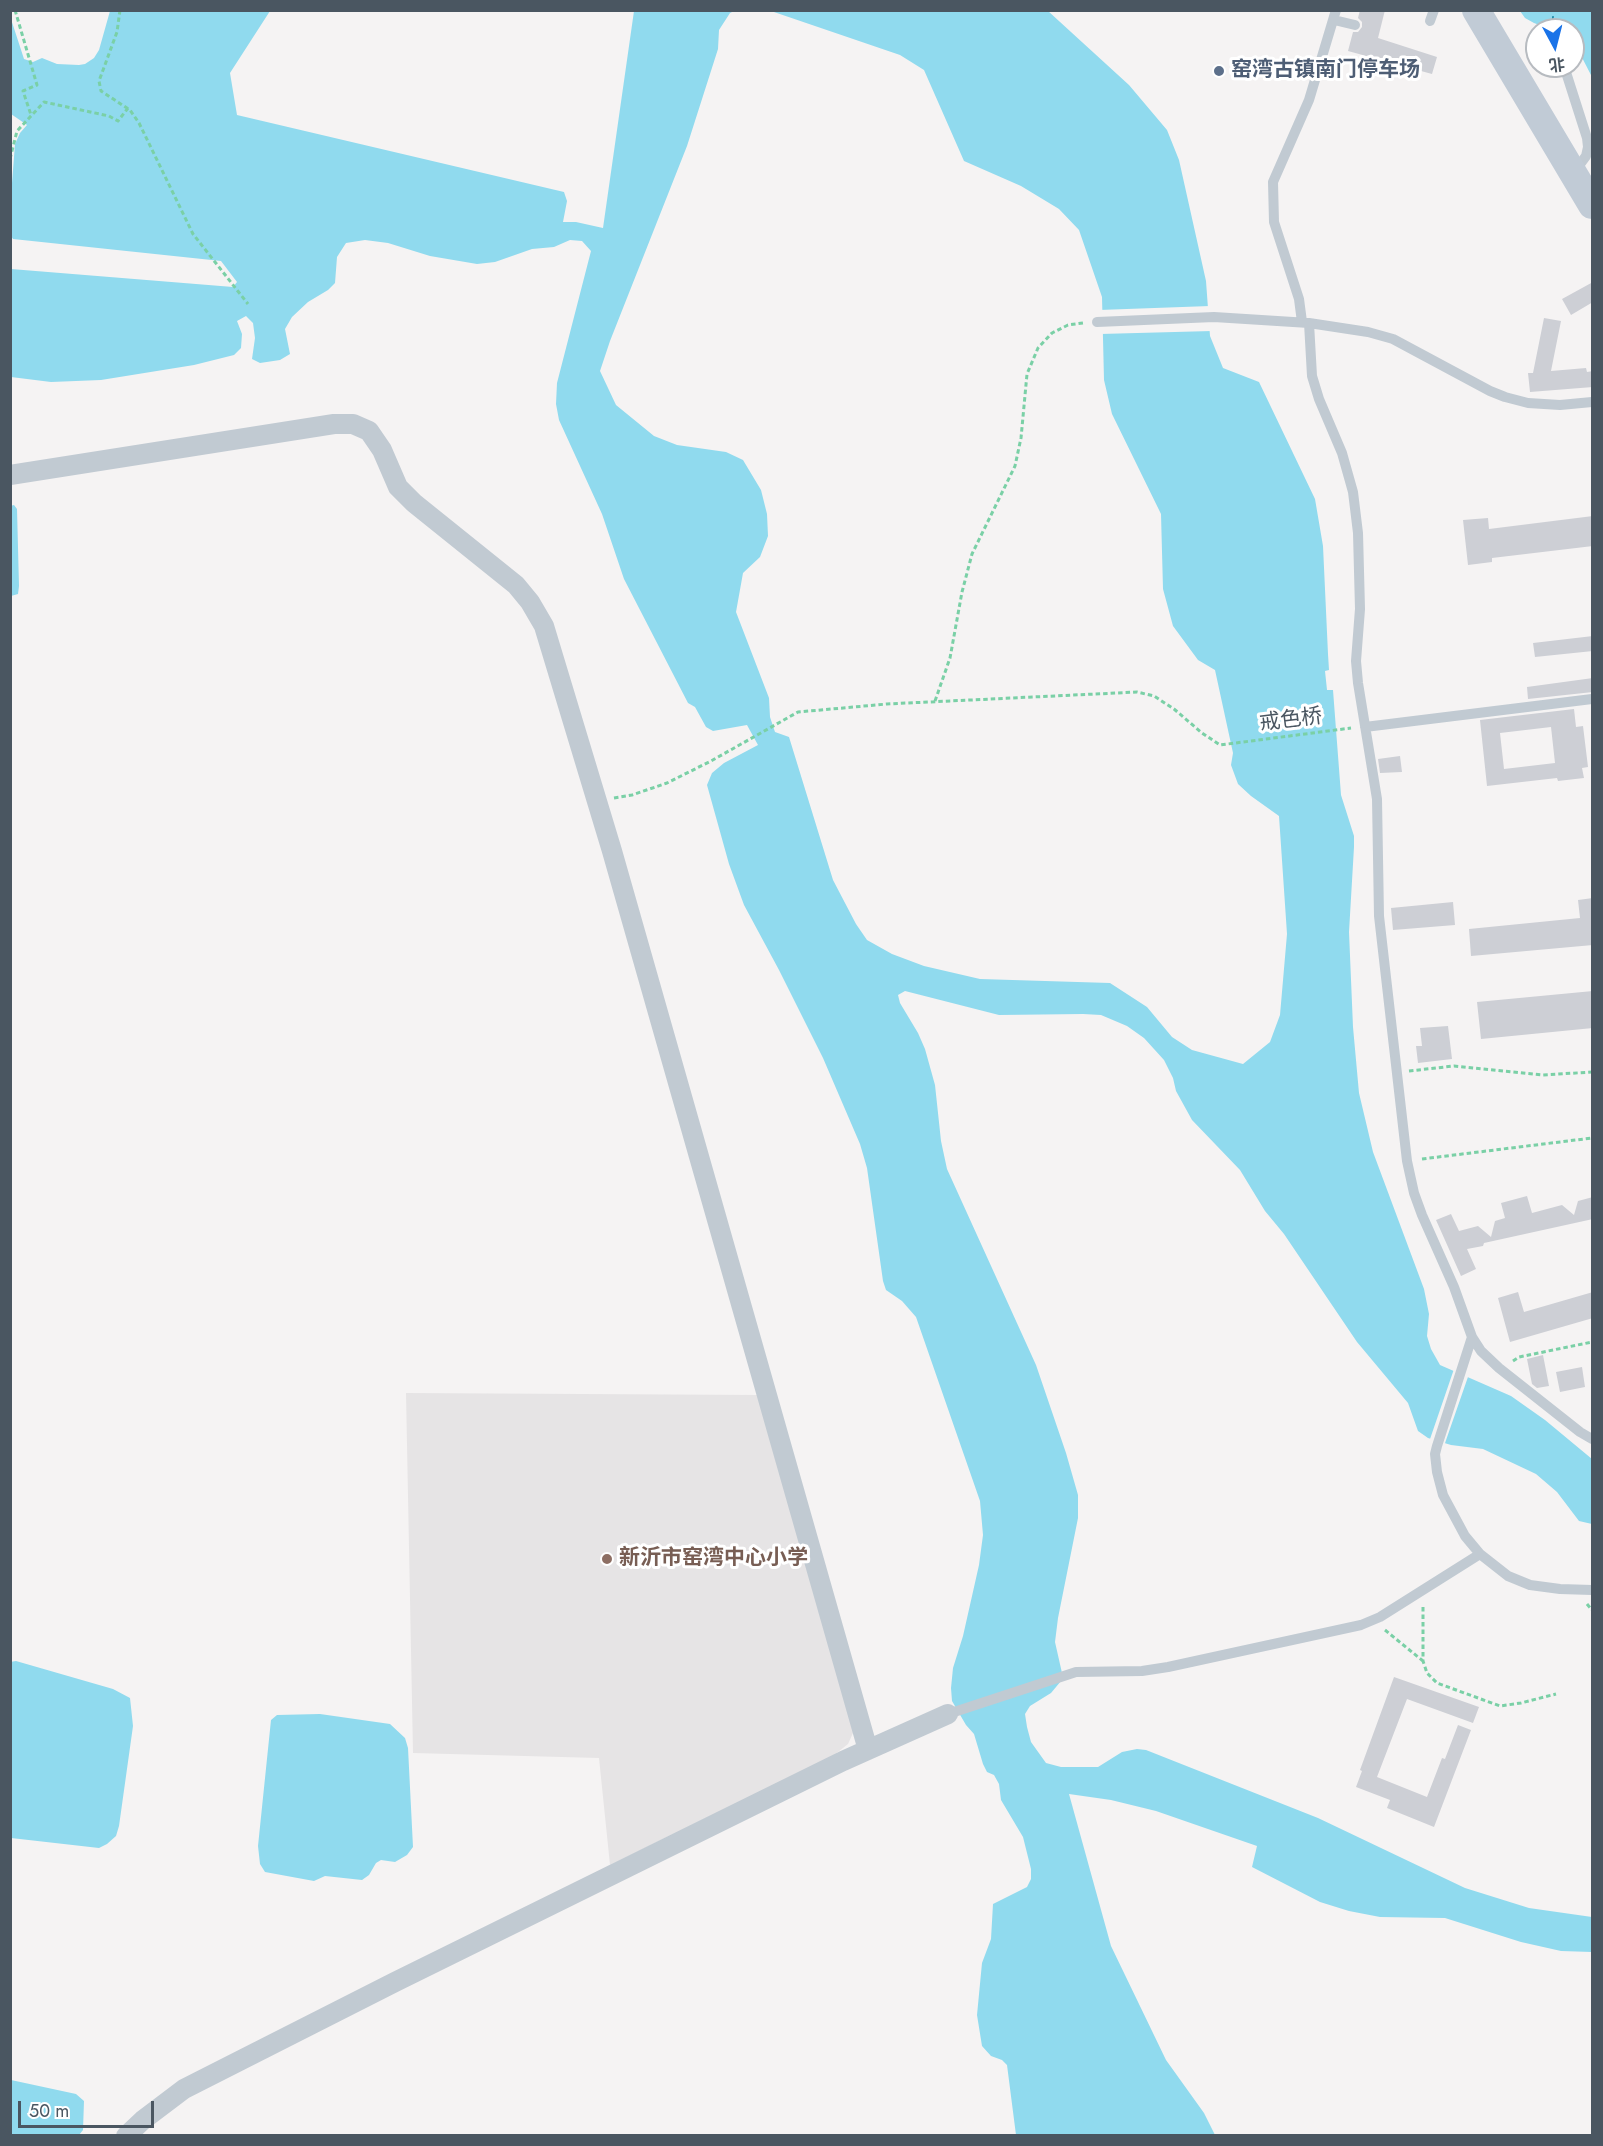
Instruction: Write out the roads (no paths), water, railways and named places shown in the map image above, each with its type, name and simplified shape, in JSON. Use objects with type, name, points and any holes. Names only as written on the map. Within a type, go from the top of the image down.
[{"type":"street","points":[[1476,10],[1593,205]]},
{"type":"street","points":[[10,475],[334,424],[353,424],[369,431],[382,450],[398,487],[414,503],[516,585],[530,602],[544,626],[597,802],[868,1750]]},
{"type":"street","points":[[126,2136],[184,2089],[405,1977],[868,1750],[948,1714]]},
{"type":"lane","points":[[1430,21],[1434,10]]},
{"type":"lane","points":[[1355,25],[1335,15],[1309,100],[1274,182],[1274,222],[1306,322],[1312,376],[1319,399],[1342,453],[1353,492],[1359,533],[1360,609],[1356,661],[1377,799],[1379,916],[1407,1161],[1414,1193],[1422,1215],[1454,1287],[1472,1337],[1481,1351],[1498,1368],[1580,1432],[1593,1439]]},
{"type":"lane","points":[[1568,78],[1588,147],[1586,156],[1573,173]]},
{"type":"lane","points":[[1097,322],[1214,317],[1306,322],[1368,332],[1393,339],[1505,397],[1528,403],[1593,402]]},
{"type":"lane","points":[[1365,727],[1593,699]]},
{"type":"lane","points":[[1472,1337],[1435,1454],[1443,1495],[1465,1536],[1480,1554],[1508,1576],[1530,1585],[1593,1590]]},
{"type":"lane","points":[[948,1714],[1076,1672],[1142,1671],[1168,1667],[1360,1626],[1480,1554]]},
{"type":"water","points":[[110,11],[270,11],[230,73],[237,115],[564,192],[567,201],[563,222],[576,222],[603,228],[634,11],[734,11],[730,13],[719,30],[718,49],[687,146],[600,371],[616,405],[654,436],[677,445],[726,452],[743,460],[761,490],[767,514],[768,536],[760,557],[743,573],[736,612],[769,698],[770,717],[775,732],[789,737],[833,880],[867,940],[892,954],[924,966],[980,979],[1110,983],[1147,1007],[1172,1037],[1192,1050],[1243,1064],[1270,1042],[1280,1015],[1287,934],[1279,816],[1238,784],[1231,765],[1233,753],[1215,670],[1198,660],[1173,626],[1163,589],[1161,514],[1112,414],[1104,380],[1102,297],[1079,230],[1059,209],[1021,186],[964,161],[924,70],[900,55],[771,11],[1048,11],[1129,85],[1167,130],[1179,160],[1206,281],[1210,336],[1223,368],[1259,382],[1315,499],[1323,546],[1329,670],[1325,671],[1327,690],[1333,690],[1341,795],[1354,836],[1349,932],[1353,1027],[1359,1093],[1373,1152],[1424,1289],[1429,1314],[1427,1336],[1440,1365],[1511,1396],[1545,1420],[1592,1459],[1592,1524],[1579,1521],[1557,1492],[1536,1474],[1483,1449],[1451,1445],[1428,1438],[1418,1431],[1408,1403],[1357,1342],[1284,1234],[1265,1211],[1240,1170],[1192,1120],[1176,1091],[1173,1078],[1164,1060],[1144,1038],[1127,1026],[1101,1015],[999,1015],[905,991],[898,995],[925,1049],[935,1085],[941,1141],[947,1169],[1036,1365],[1078,1495],[1078,1518],[1055,1642],[1062,1673],[1061,1681],[1051,1693],[1030,1706],[1025,1714],[1027,1727],[1031,1742],[1046,1763],[1061,1767],[1098,1767],[1122,1752],[1146,1750],[1318,1818],[1465,1888],[1529,1908],[1592,1917],[1592,1952],[1561,1951],[1521,1942],[1445,1918],[1380,1917],[1349,1911],[1320,1902],[1252,1867],[1257,1846],[1156,1811],[1111,1800],[1069,1794],[1111,1946],[1166,2060],[1204,2113],[1215,2135],[1016,2135],[1007,2065],[1002,2060],[991,2056],[982,2046],[977,2015],[982,1963],[991,1939],[993,1904],[1027,1887],[1031,1879],[1031,1869],[1023,1837],[1001,1800],[999,1784],[994,1775],[987,1772],[983,1764],[974,1734],[952,1701],[951,1688],[953,1668],[963,1636],[979,1565],[983,1535],[980,1501],[916,1317],[902,1301],[886,1290],[867,1168],[860,1144],[823,1058],[744,905],[729,864],[707,785],[712,773],[724,763],[758,745],[747,725],[713,731],[706,727],[695,707],[688,703],[624,579],[602,514],[559,420],[556,404],[557,383],[591,251],[582,241],[570,240],[554,247],[532,249],[495,262],[477,264],[430,256],[388,243],[365,240],[346,243],[337,257],[335,283],[308,302],[292,317],[285,329],[290,354],[280,360],[260,363],[252,359],[255,338],[253,323],[246,316],[237,321],[242,334],[241,348],[234,355],[194,365],[101,380],[51,382],[11,377],[11,269],[233,287],[237,282],[221,261],[13,239],[11,236],[15,144],[27,125],[11,114],[10,16],[24,59],[33,62],[42,58],[57,64],[79,65],[94,58],[99,50]]},
{"type":"water","points":[[1520,11],[1592,11],[1592,77],[1585,63],[1585,18],[1525,18]]},
{"type":"water","points":[[14,505],[17,509],[19,586],[18,594],[11,596],[10,506]]},
{"type":"water","points":[[16,1661],[113,1689],[130,1698],[133,1726],[119,1826],[116,1836],[99,1848],[11,1838],[10,1662]]},
{"type":"water","points":[[320,1714],[390,1724],[405,1738],[408,1748],[413,1847],[407,1855],[395,1862],[381,1860],[376,1863],[369,1875],[362,1880],[325,1876],[314,1881],[265,1872],[260,1864],[258,1846],[271,1720],[277,1715]]},
{"type":"water","points":[[11,2080],[76,2094],[84,2101],[83,2130],[79,2135],[11,2135]]},
{"type":"place","name":"窑湾古镇南门停车场","points":[[1219,71]]},
{"type":"place","name":"新沂市窑湾中心小学","points":[[607,1559]]}]
